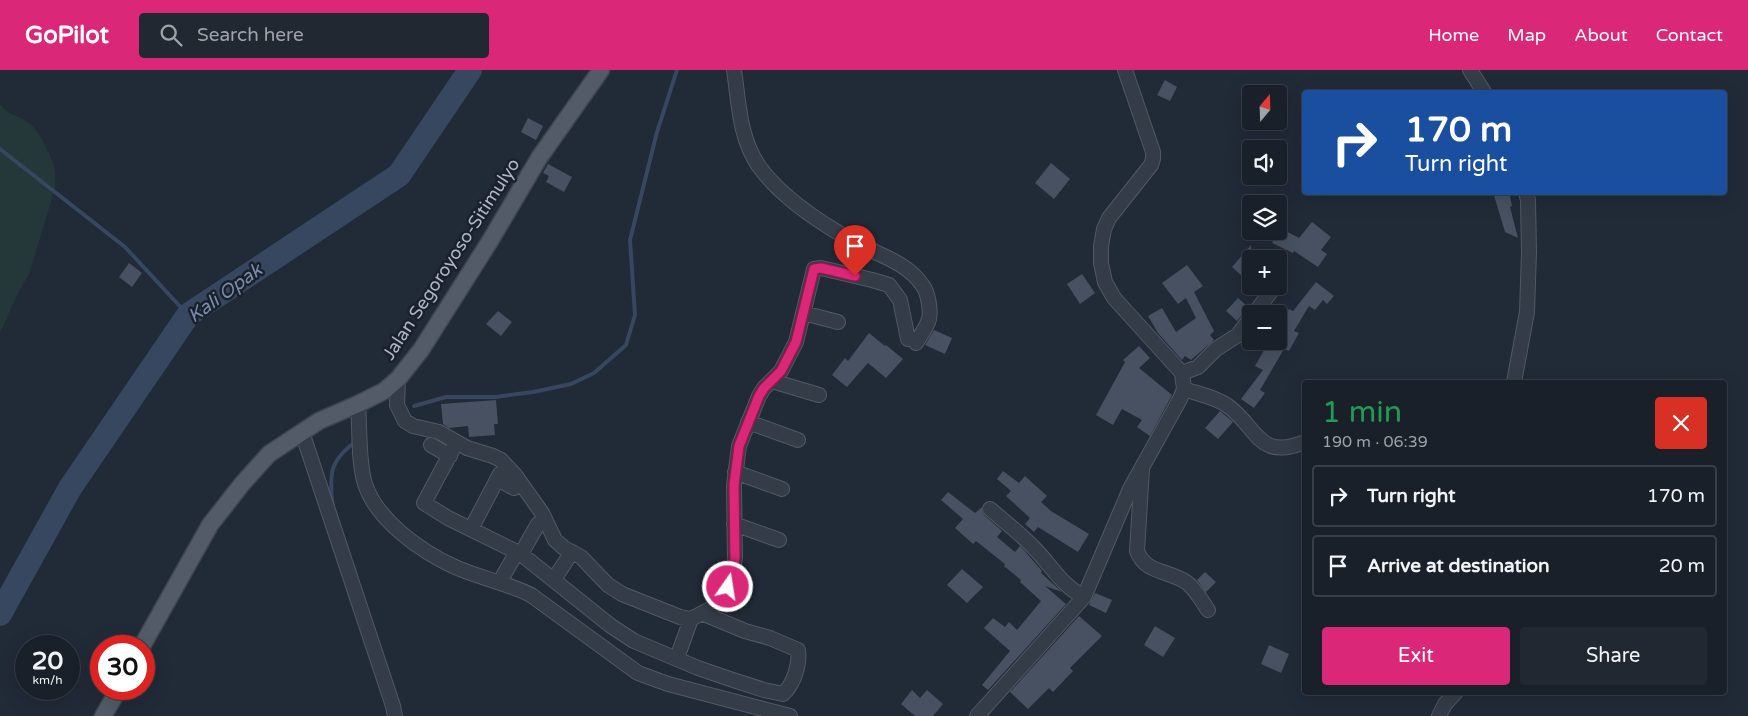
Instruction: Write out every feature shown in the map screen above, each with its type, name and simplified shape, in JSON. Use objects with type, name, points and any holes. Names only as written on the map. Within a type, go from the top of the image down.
[{"type":"main road","name":"Jalan Segoroyoso-Sitimulyo","points":[[148,635],[210,525],[242,484],[269,454],[319,421],[384,391],[398,379],[421,350],[539,158],[601,70]]},
{"type":"main road","points":[[103,716],[112,700]]},
{"type":"street","points":[[677,658],[698,616],[712,608],[722,597],[732,578],[735,557],[733,501],[739,446],[759,396],[764,388],[781,371],[796,342],[812,272],[817,268],[872,280],[889,286],[900,300],[912,341],[929,319],[924,286],[910,271],[827,225],[778,188],[759,166],[747,145],[737,104],[734,70]]},
{"type":"street","points":[[978,715],[1084,597],[1125,498],[1184,389],[1182,374],[1114,298],[1105,282],[1101,263],[1102,238],[1109,218],[1153,160],[1153,152],[1126,70]]},
{"type":"street","points":[[1470,70],[1483,90]]},
{"type":"street","points":[[1514,380],[1527,312],[1529,252],[1527,195]]},
{"type":"street","points":[[803,313],[838,322]]},
{"type":"street","points":[[1182,374],[1198,367],[1242,330]]},
{"type":"street","points":[[398,379],[397,405],[405,420],[413,426],[439,432],[470,449],[501,460],[515,475],[542,513],[552,536],[560,545],[581,557],[602,580],[617,592],[680,617],[698,616],[770,638],[798,650],[800,660],[788,689],[783,694],[764,690],[706,671],[634,641],[611,626],[519,553],[424,503],[452,451],[431,446]]},
{"type":"street","points":[[772,381],[819,395]]},
{"type":"street","points":[[1184,389],[1217,400],[1228,406],[1260,440],[1269,446],[1292,448],[1302,443]]},
{"type":"street","points":[[358,404],[364,482],[370,498],[382,515],[401,533],[437,558],[457,568],[531,595],[622,663],[638,672],[668,684],[790,716]]},
{"type":"street","points":[[748,422],[798,440]]},
{"type":"street","points":[[302,432],[395,716]]},
{"type":"street","points":[[1142,466],[1137,551],[1140,560],[1150,567],[1186,582],[1193,588],[1208,610]]},
{"type":"street","points":[[736,472],[782,488]]},
{"type":"street","points":[[471,529],[499,476],[514,488]]},
{"type":"street","points":[[990,509],[1046,560],[1062,582],[1084,597]]},
{"type":"street","points":[[503,576],[538,524]]},
{"type":"street","points":[[734,524],[779,540]]},
{"type":"street","points":[[554,579],[572,552]]},
{"type":"street","points":[[1438,716],[1453,695]]},
{"type":"shaded area","points":[[0,104],[10,113],[25,120],[37,131],[55,169],[55,189],[29,274],[17,295],[0,333]]},
{"type":"building","points":[[1165,80],[1177,87],[1170,101],[1157,95]]},
{"type":"building","points":[[528,118],[543,126],[536,140],[521,132]]},
{"type":"building","points":[[1051,163],[1070,179],[1054,199],[1035,183]]},
{"type":"building","points":[[548,164],[572,177],[564,192],[546,182],[549,176],[543,173]]},
{"type":"building","points":[[1494,195],[1510,195],[1512,206],[1510,207],[1518,238],[1505,232]]},
{"type":"building","points":[[1312,222],[1331,237],[1321,250],[1327,254],[1318,267],[1294,251],[1293,253],[1272,243],[1274,240],[1287,240],[1287,232],[1299,238]]},
{"type":"building","points":[[1242,255],[1242,276],[1232,267]]},
{"type":"building","points":[[129,263],[142,273],[132,287],[119,277]]},
{"type":"building","points":[[1187,265],[1203,286],[1194,292],[1214,331],[1210,335],[1214,340],[1191,360],[1185,356],[1182,360],[1158,333],[1148,316],[1162,308],[1176,332],[1196,318],[1186,298],[1178,304],[1162,283]]},
{"type":"building","points":[[1082,274],[1095,293],[1080,304],[1067,284]]},
{"type":"building","points":[[1316,282],[1334,296],[1327,304],[1323,300],[1315,310],[1309,306],[1294,331],[1299,333],[1289,351],[1286,350],[1287,312],[1289,309],[1293,311]]},
{"type":"building","points":[[1238,298],[1246,305],[1242,305],[1242,315],[1237,321],[1226,311]]},
{"type":"building","points":[[498,311],[512,322],[501,336],[486,324]]},
{"type":"building","points":[[934,330],[952,338],[945,354],[925,345]]},
{"type":"building","points":[[869,333],[903,359],[886,378],[868,363],[847,387],[832,375],[845,358],[848,361]]},
{"type":"building","points":[[1139,346],[1150,358],[1139,368],[1172,395],[1150,436],[1137,427],[1142,420],[1122,409],[1113,425],[1096,415],[1125,362],[1123,360]]},
{"type":"building","points":[[1264,350],[1283,350],[1260,390],[1265,393],[1254,408],[1241,399],[1263,370],[1255,366]]},
{"type":"building","points":[[496,400],[498,424],[494,424],[495,435],[469,437],[468,426],[449,428],[443,424],[441,404]]},
{"type":"building","points":[[1220,411],[1233,422],[1218,439],[1205,428]]},
{"type":"building","points":[[1003,471],[1019,483],[1025,476],[1047,496],[1041,502],[1051,511],[1089,534],[1078,552],[1038,527],[1034,532],[1025,524],[1030,518],[1006,496],[1011,491],[997,479]]},
{"type":"building","points":[[948,492],[975,513],[982,507],[984,515],[1002,531],[997,537],[1015,552],[1020,546],[1042,571],[1041,573],[1062,592],[1045,586],[1066,604],[988,690],[982,685],[1010,651],[984,628],[993,618],[1005,627],[1009,622],[1017,630],[1041,601],[1020,582],[1021,580],[1004,566],[1005,564],[976,541],[973,544],[955,528],[963,519],[941,500]]},
{"type":"building","points":[[962,569],[983,587],[967,603],[947,585]]},
{"type":"building","points":[[1205,572],[1216,582],[1206,592],[1197,580]]},
{"type":"building","points":[[1095,593],[1112,600],[1106,613],[1089,605]]},
{"type":"building","points":[[1079,616],[1102,636],[1070,668],[1073,671],[1053,692],[1049,688],[1028,709],[1010,692]]},
{"type":"building","points":[[1155,626],[1175,638],[1163,657],[1144,645]]},
{"type":"building","points":[[1269,645],[1289,654],[1281,673],[1261,664]]},
{"type":"building","points":[[912,690],[920,698],[927,690],[943,704],[933,716],[915,716],[901,704]]},
{"type":"waterway","name":"Kali Opak","points":[[0,614],[70,488],[188,315],[399,175],[470,70]]},
{"type":"waterway","points":[[414,406],[446,397],[495,397],[571,384],[594,373],[626,345],[635,315],[630,240],[657,132],[677,70]]},
{"type":"waterway","points":[[0,149],[125,247],[188,315]]},
{"type":"waterway","points":[[333,506],[331,486],[333,470],[340,456],[355,442]]},
{"type":"route","points":[[728,587],[732,578],[735,557],[734,485],[739,446],[747,425],[759,396],[764,388],[781,371],[796,342],[814,269],[821,268],[855,276]]}]
